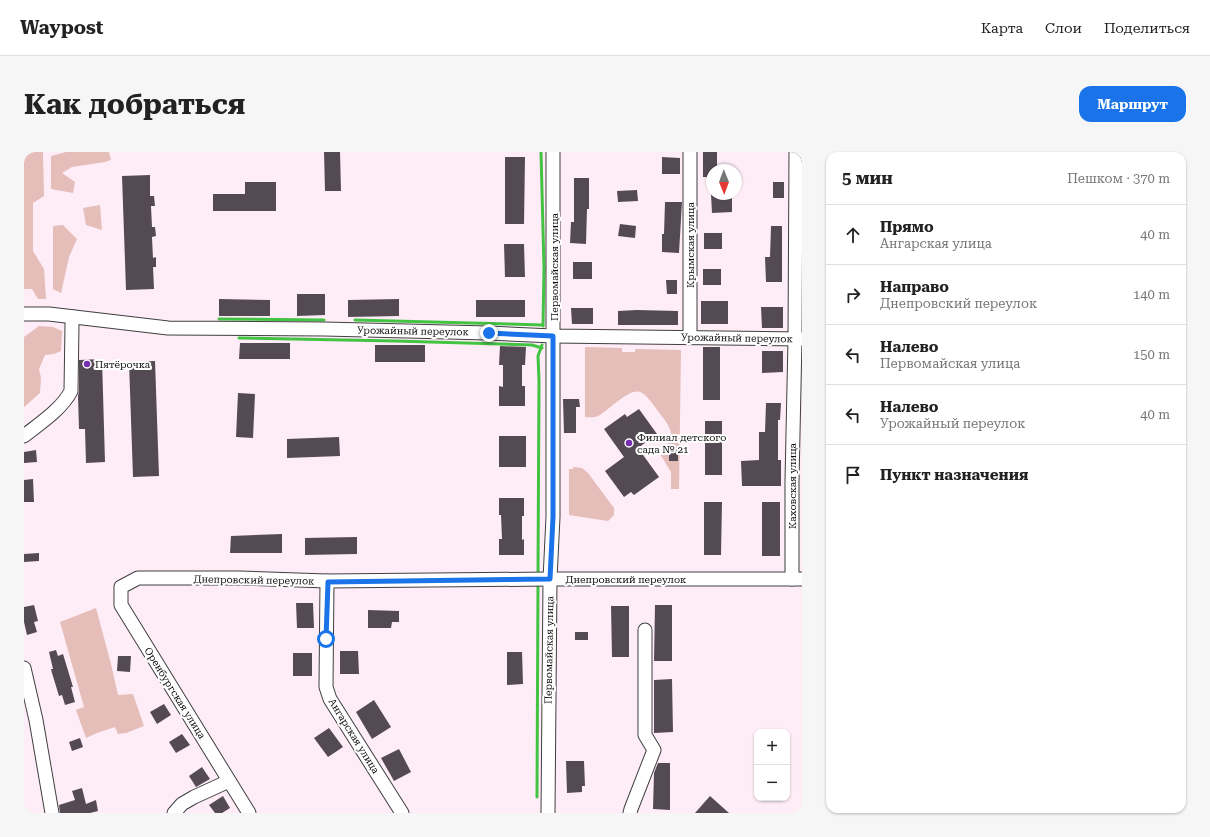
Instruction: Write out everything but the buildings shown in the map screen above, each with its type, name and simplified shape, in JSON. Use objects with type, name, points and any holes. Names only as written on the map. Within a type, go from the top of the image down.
[{"type":"street","name":"Первомайская улица","points":[[548,813],[550,579],[553,517],[553,152]]},
{"type":"street","name":"Крымская улица","points":[[690,152],[690,337]]},
{"type":"street","name":"Каховская улица","points":[[796,152],[798,339],[792,481],[797,579]]},
{"type":"street","name":"Урожайный переулок","points":[[24,314],[50,314],[168,328],[329,329],[553,336],[798,339]]},
{"type":"street","points":[[24,436],[58,408],[71,392],[73,317]]},
{"type":"street","name":"Днепровский переулок","points":[[138,578],[240,578],[328,582],[550,579],[797,579]]},
{"type":"street","name":"Оренбургская улица","points":[[138,578],[121,587],[121,606],[249,813]]},
{"type":"street","name":"Ангарская улица","points":[[328,582],[326,687],[330,699],[402,813]]},
{"type":"street","points":[[630,813],[654,750],[645,736],[645,630]]},
{"type":"street","points":[[24,668],[36,720],[52,813]]},
{"type":"street","points":[[174,813],[182,804],[194,797],[229,781]]},
{"type":"shaded area","points":[[24,152],[43,152],[44,196],[33,203],[33,251],[44,269],[46,299],[38,299],[32,289],[24,289]]},
{"type":"shaded area","points":[[66,152],[109,152],[111,160],[72,167],[62,173],[75,182],[73,193],[51,189],[51,156]]},
{"type":"shaded area","points":[[100,205],[102,230],[86,225],[83,208]]},
{"type":"shaded area","points":[[63,225],[77,239],[69,257],[61,293],[53,289],[53,226]]},
{"type":"shaded area","points":[[39,326],[53,327],[62,331],[61,351],[54,354],[45,355],[39,369],[41,378],[40,393],[24,407],[24,337]]},
{"type":"shaded area","points":[[585,347],[622,348],[622,352],[635,352],[635,349],[681,350],[679,489],[671,489],[671,472],[660,454],[661,450],[668,444],[671,438],[670,428],[644,394],[640,392],[630,393],[598,416],[585,417]]},
{"type":"shaded area","points":[[573,467],[582,468],[588,473],[614,508],[614,515],[608,521],[569,515],[569,469],[573,469]]},
{"type":"shaded area","points":[[96,608],[118,695],[133,694],[144,726],[126,733],[118,734],[115,727],[86,738],[76,710],[84,707],[60,622]]},
{"type":"waterway","points":[[541,152],[544,268],[543,326]]},
{"type":"waterway","points":[[219,319],[324,320]]},
{"type":"waterway","points":[[355,320],[543,325]]},
{"type":"waterway","points":[[239,338],[532,345],[542,348]]},
{"type":"waterway","points":[[538,575],[538,356],[542,345]]},
{"type":"waterway","points":[[537,797],[538,582]]},
{"type":"place","name":"Пятёрочка","points":[[87,364]]},
{"type":"place","name":"Филиал детского сада № 21","points":[[629,443]]},
{"type":"route","points":[[326,639],[328,582],[550,579],[553,517],[553,336],[489,333]]}]
